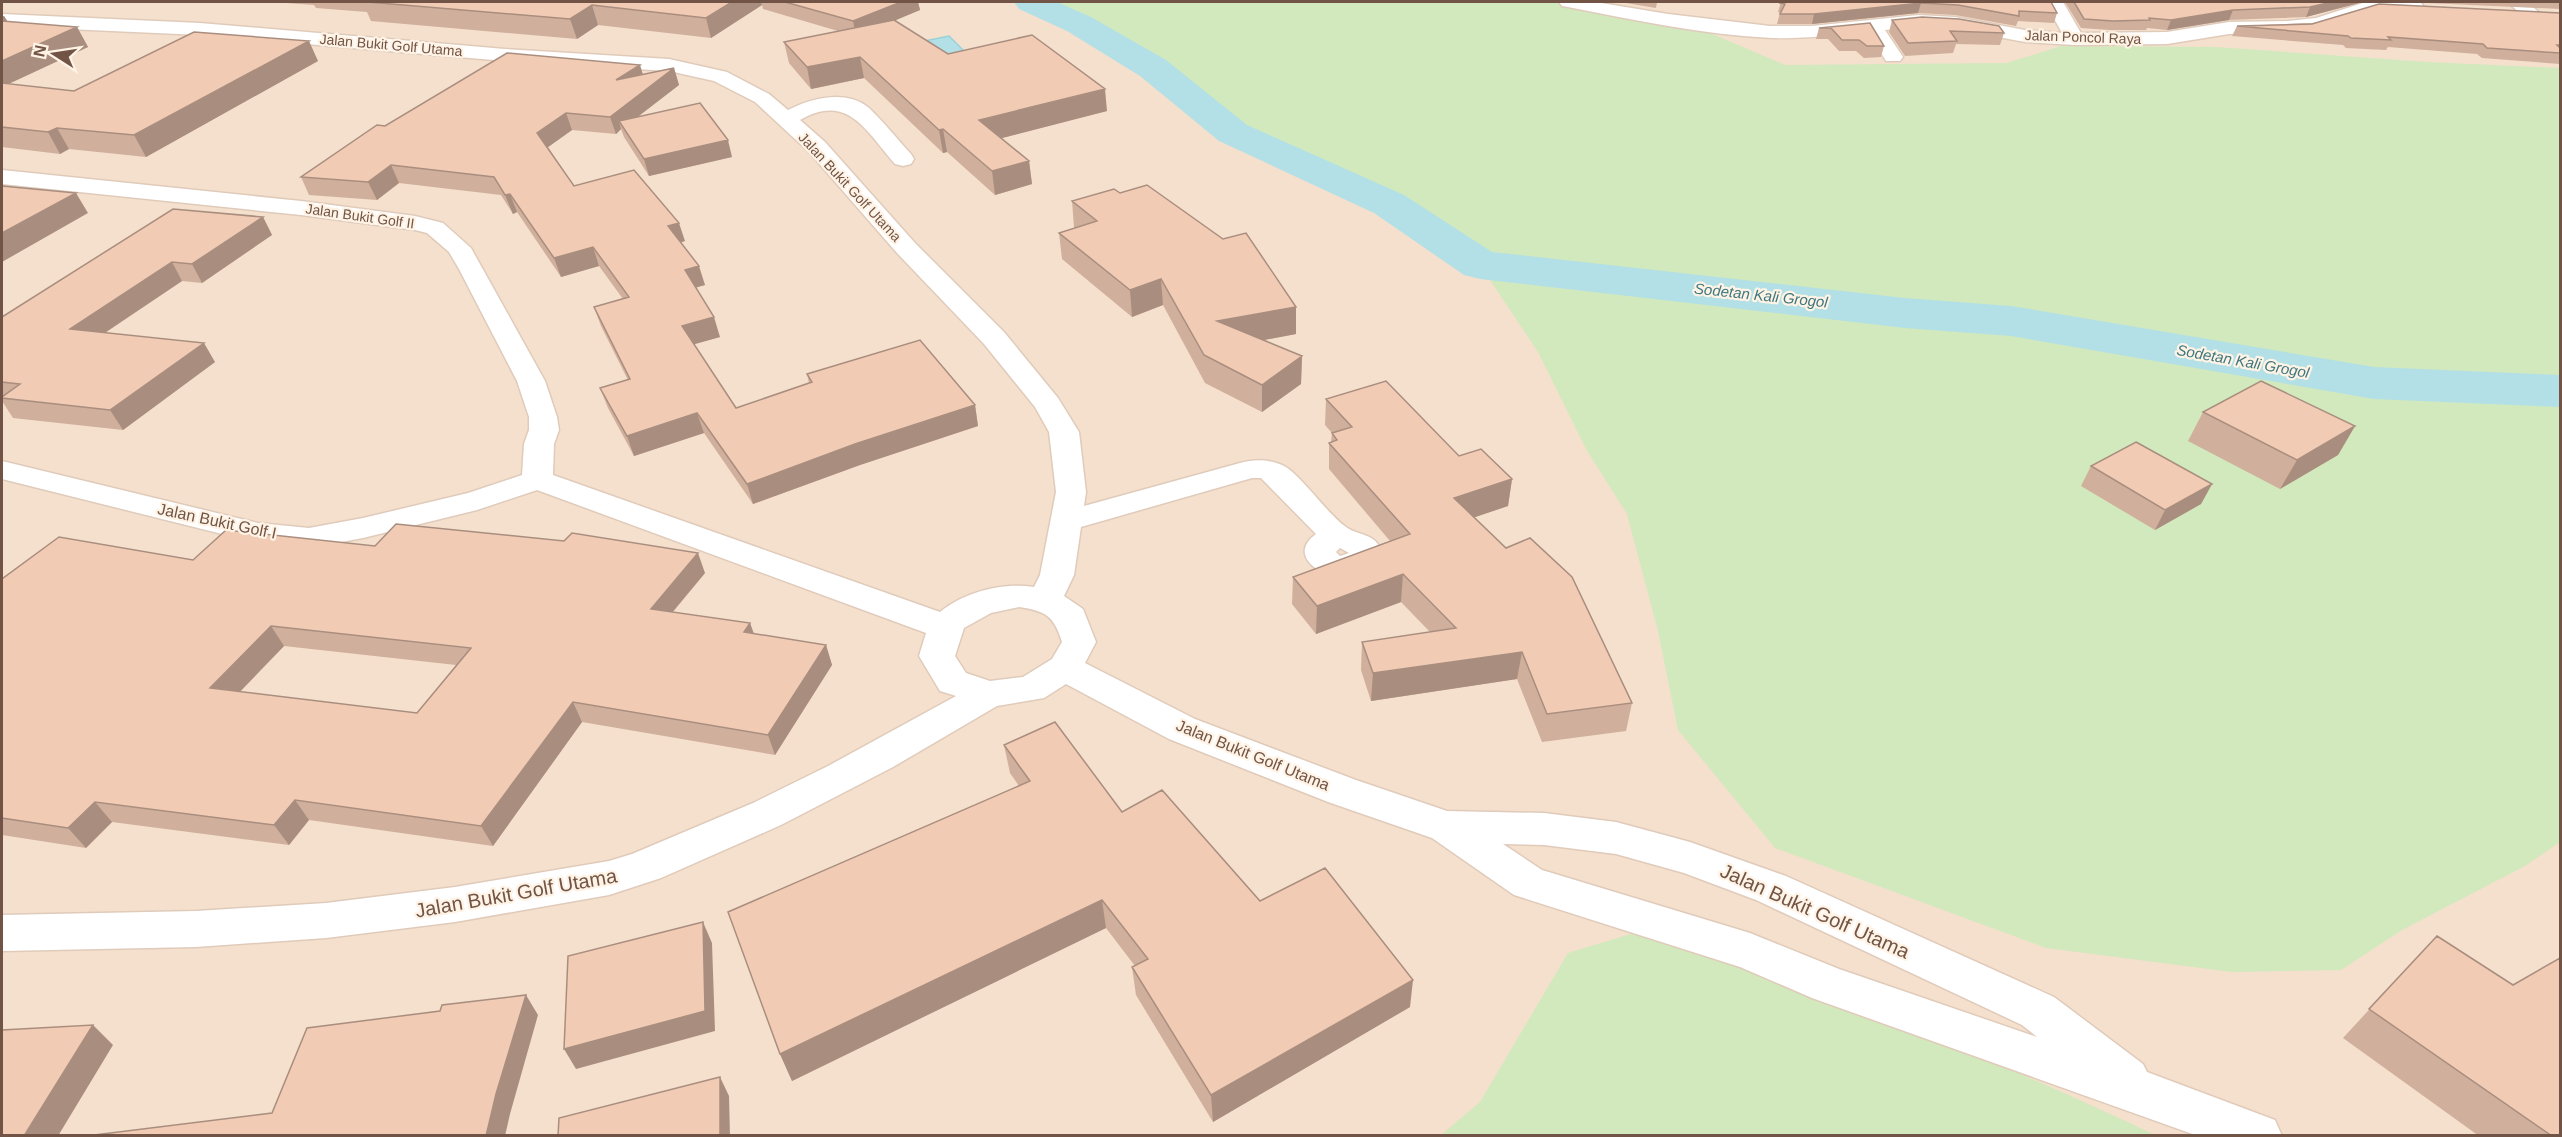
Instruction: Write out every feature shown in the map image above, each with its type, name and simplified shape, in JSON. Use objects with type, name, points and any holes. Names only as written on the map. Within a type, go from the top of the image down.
[{"type":"street","name":"Jalan Poncol Raya","points":[[1569,2],[1668,20],[1770,32],[1812,32],[1907,21],[2018,27],[2075,39],[2167,38],[2229,28],[2288,27],[2330,20],[2366,7],[2437,8]]},
{"type":"street","points":[[2054,2],[2075,39]]},
{"type":"street","points":[[2516,2],[2532,14]]},
{"type":"street","points":[[2301,7],[2330,20]]},
{"type":"street","points":[[2496,12],[2551,15]]},
{"type":"street","name":"Jalan Bukit Golf Utama","points":[[2,20],[200,29],[494,54],[669,65],[720,76],[762,98],[817,147],[906,248],[965,306],[1048,404],[1064,432],[1071,492],[1057,575],[1045,600]]},
{"type":"street","points":[[1872,24],[1893,57]]},
{"type":"street","points":[[786,120],[816,104],[837,104],[855,108],[903,159]]},
{"type":"street","name":"Jalan Bukit Golf II","points":[[2,177],[301,208],[415,223],[435,228],[459,248],[531,381],[543,417],[537,480]]},
{"type":"street","points":[[1067,520],[1251,469],[1263,469],[1273,472],[1337,537]]},
{"type":"street","name":"Jalan Bukit Golf I","points":[[2,470],[258,533],[309,538],[363,528],[477,500],[537,480]]},
{"type":"street","points":[[537,480],[946,627]]},
{"type":"street","points":[[1019,596],[1045,600],[1071,617],[1079,642],[1065,668],[1031,689],[989,694],[953,682],[937,656],[946,627],[965,610],[991,600],[1019,596]]},
{"type":"street","name":"Jalan Bukit Golf Utama","points":[[1065,668],[1182,729],[1342,791],[1446,827],[1529,883],[1750,952],[1828,984],[1992,1043],[2148,1094],[2258,1136]]},
{"type":"street","name":"Jalan Bukit Golf Utama","points":[[2,933],[92,933],[299,923],[444,908],[623,875],[722,835],[813,792],[881,757],[989,694]]},
{"type":"street","name":"Jalan Bukit Golf Utama","points":[[1446,827],[1544,829],[1616,838],[1690,858],[1771,888],[2038,1011],[2148,1094]]},
{"type":"shaded area","points":[[2,2],[1534,2],[1684,22],[1565,2],[2560,2],[2560,1135],[2,1136]]},
{"type":"green space","points":[[1031,2],[1565,2],[1684,22],[1785,65],[2007,63],[2061,46],[2216,47],[2427,62],[2560,68],[2560,842],[2525,866],[2402,930],[2341,970],[2232,972],[2046,948],[1775,848],[1678,730],[1658,631],[1627,514],[1586,449],[1538,352],[1480,265],[1389,204],[1233,133],[1153,68],[1079,24]]},
{"type":"green space","points":[[1654,927],[1969,1052],[2155,1135],[1440,1136],[1480,1102],[1568,953]]},
{"type":"water","points":[[949,36],[968,55],[934,62],[915,43]]},
{"type":"building","points":[[368,2],[732,2],[706,18],[592,5],[570,19]]},
{"type":"building","points":[[785,2],[901,2],[853,21]]},
{"type":"building","points":[[1781,2],[2051,2],[2057,13],[2019,11],[2019,16],[1958,5],[1921,3],[1814,14],[1780,14],[1785,4]]},
{"type":"building","points":[[2074,2],[2332,2],[2310,7],[2233,10],[2171,20],[2149,18],[2150,20],[2113,21],[2084,19]]},
{"type":"building","points":[[2379,4],[2560,13],[2560,45],[2557,45],[2560,53],[2487,48],[2483,44],[2388,37],[2391,40],[2351,38],[2237,26],[2312,24]]},
{"type":"building","points":[[1922,17],[1959,19],[1999,26],[2004,33],[1950,31],[1957,41],[1908,43],[1892,20]]},
{"type":"building","points":[[894,20],[948,54],[1032,35],[1105,89],[979,120],[1029,161],[992,171],[943,129],[939,130],[860,57],[807,67],[784,42]]},
{"type":"building","points":[[2,21],[77,27],[2,61]]},
{"type":"building","points":[[1870,23],[1884,46],[1867,46],[1859,40],[1842,40],[1831,28],[1819,28]]},
{"type":"building","points":[[194,32],[309,41],[134,135],[57,128],[48,132],[2,127],[2,83],[74,91]]},
{"type":"building","points":[[507,53],[640,65],[616,80],[674,68],[610,117],[566,113],[537,133],[574,186],[634,170],[679,223],[668,226],[699,266],[685,270],[714,317],[682,326],[736,408],[812,382],[807,374],[920,340],[975,405],[855,444],[747,484],[697,413],[627,436],[600,388],[630,379],[594,307],[629,297],[593,247],[554,258],[510,194],[505,195],[494,177],[391,165],[368,182],[301,177],[377,125],[385,126]]},
{"type":"building","points":[[700,103],[728,140],[644,159],[619,121]]},
{"type":"building","points":[[1147,185],[1223,239],[1246,233],[1296,307],[1217,321],[1302,356],[1262,385],[1204,355],[1161,279],[1130,290],[1059,233],[1097,221],[1072,201],[1114,189],[1120,193]]},
{"type":"building","points":[[2,186],[76,193],[2,233]]},
{"type":"building","points":[[173,209],[263,217],[192,264],[172,262],[70,329],[204,343],[110,410],[2,398],[20,384],[2,382],[2,317]]},
{"type":"building","points":[[1386,381],[1459,456],[1481,449],[1512,479],[1454,498],[1506,548],[1530,538],[1572,577],[1632,703],[1547,714],[1522,652],[1373,673],[1362,642],[1456,628],[1403,574],[1317,606],[1293,577],[1410,534],[1329,443],[1337,440],[1332,433],[1352,427],[1326,399]]},
{"type":"building","points":[[2261,381],[2355,426],[2297,460],[2203,412]]},
{"type":"building","points":[[2136,442],[2212,484],[2165,510],[2091,466]]},
{"type":"building","points":[[396,524],[564,541],[572,533],[698,553],[651,609],[750,623],[744,632],[826,645],[768,735],[573,702],[481,826],[295,800],[274,825],[95,802],[68,828],[2,818],[2,579],[59,537],[193,560],[226,530],[375,546]],"holes":[[[271,626],[471,648],[417,713],[210,688]]]},
{"type":"building","points":[[1055,722],[1122,812],[1162,790],[1260,901],[1325,868],[1413,980],[1211,1095],[1132,967],[1148,959],[1102,900],[780,1054],[728,912],[1030,781],[1004,745]]},
{"type":"building","points":[[703,922],[705,1011],[564,1049],[568,956]]},
{"type":"building","points":[[2437,936],[2513,985],[2560,958],[2560,1136],[2552,1136],[2369,1009]]},
{"type":"building","points":[[526,995],[496,1094],[486,1136],[86,1136],[272,1113],[307,1028],[440,1011],[442,1005]]},
{"type":"building","points":[[93,1025],[24,1136],[2,1136],[2,1030]]},
{"type":"building","points":[[720,1077],[720,1136],[558,1136],[559,1118]]},
{"type":"waterway","name":"Sodetan Kali Grogol","points":[[1031,2],[1079,24],[1153,68],[1233,133],[1389,204],[1480,265],[1905,313],[2011,321],[2374,383],[2560,391]]}]
